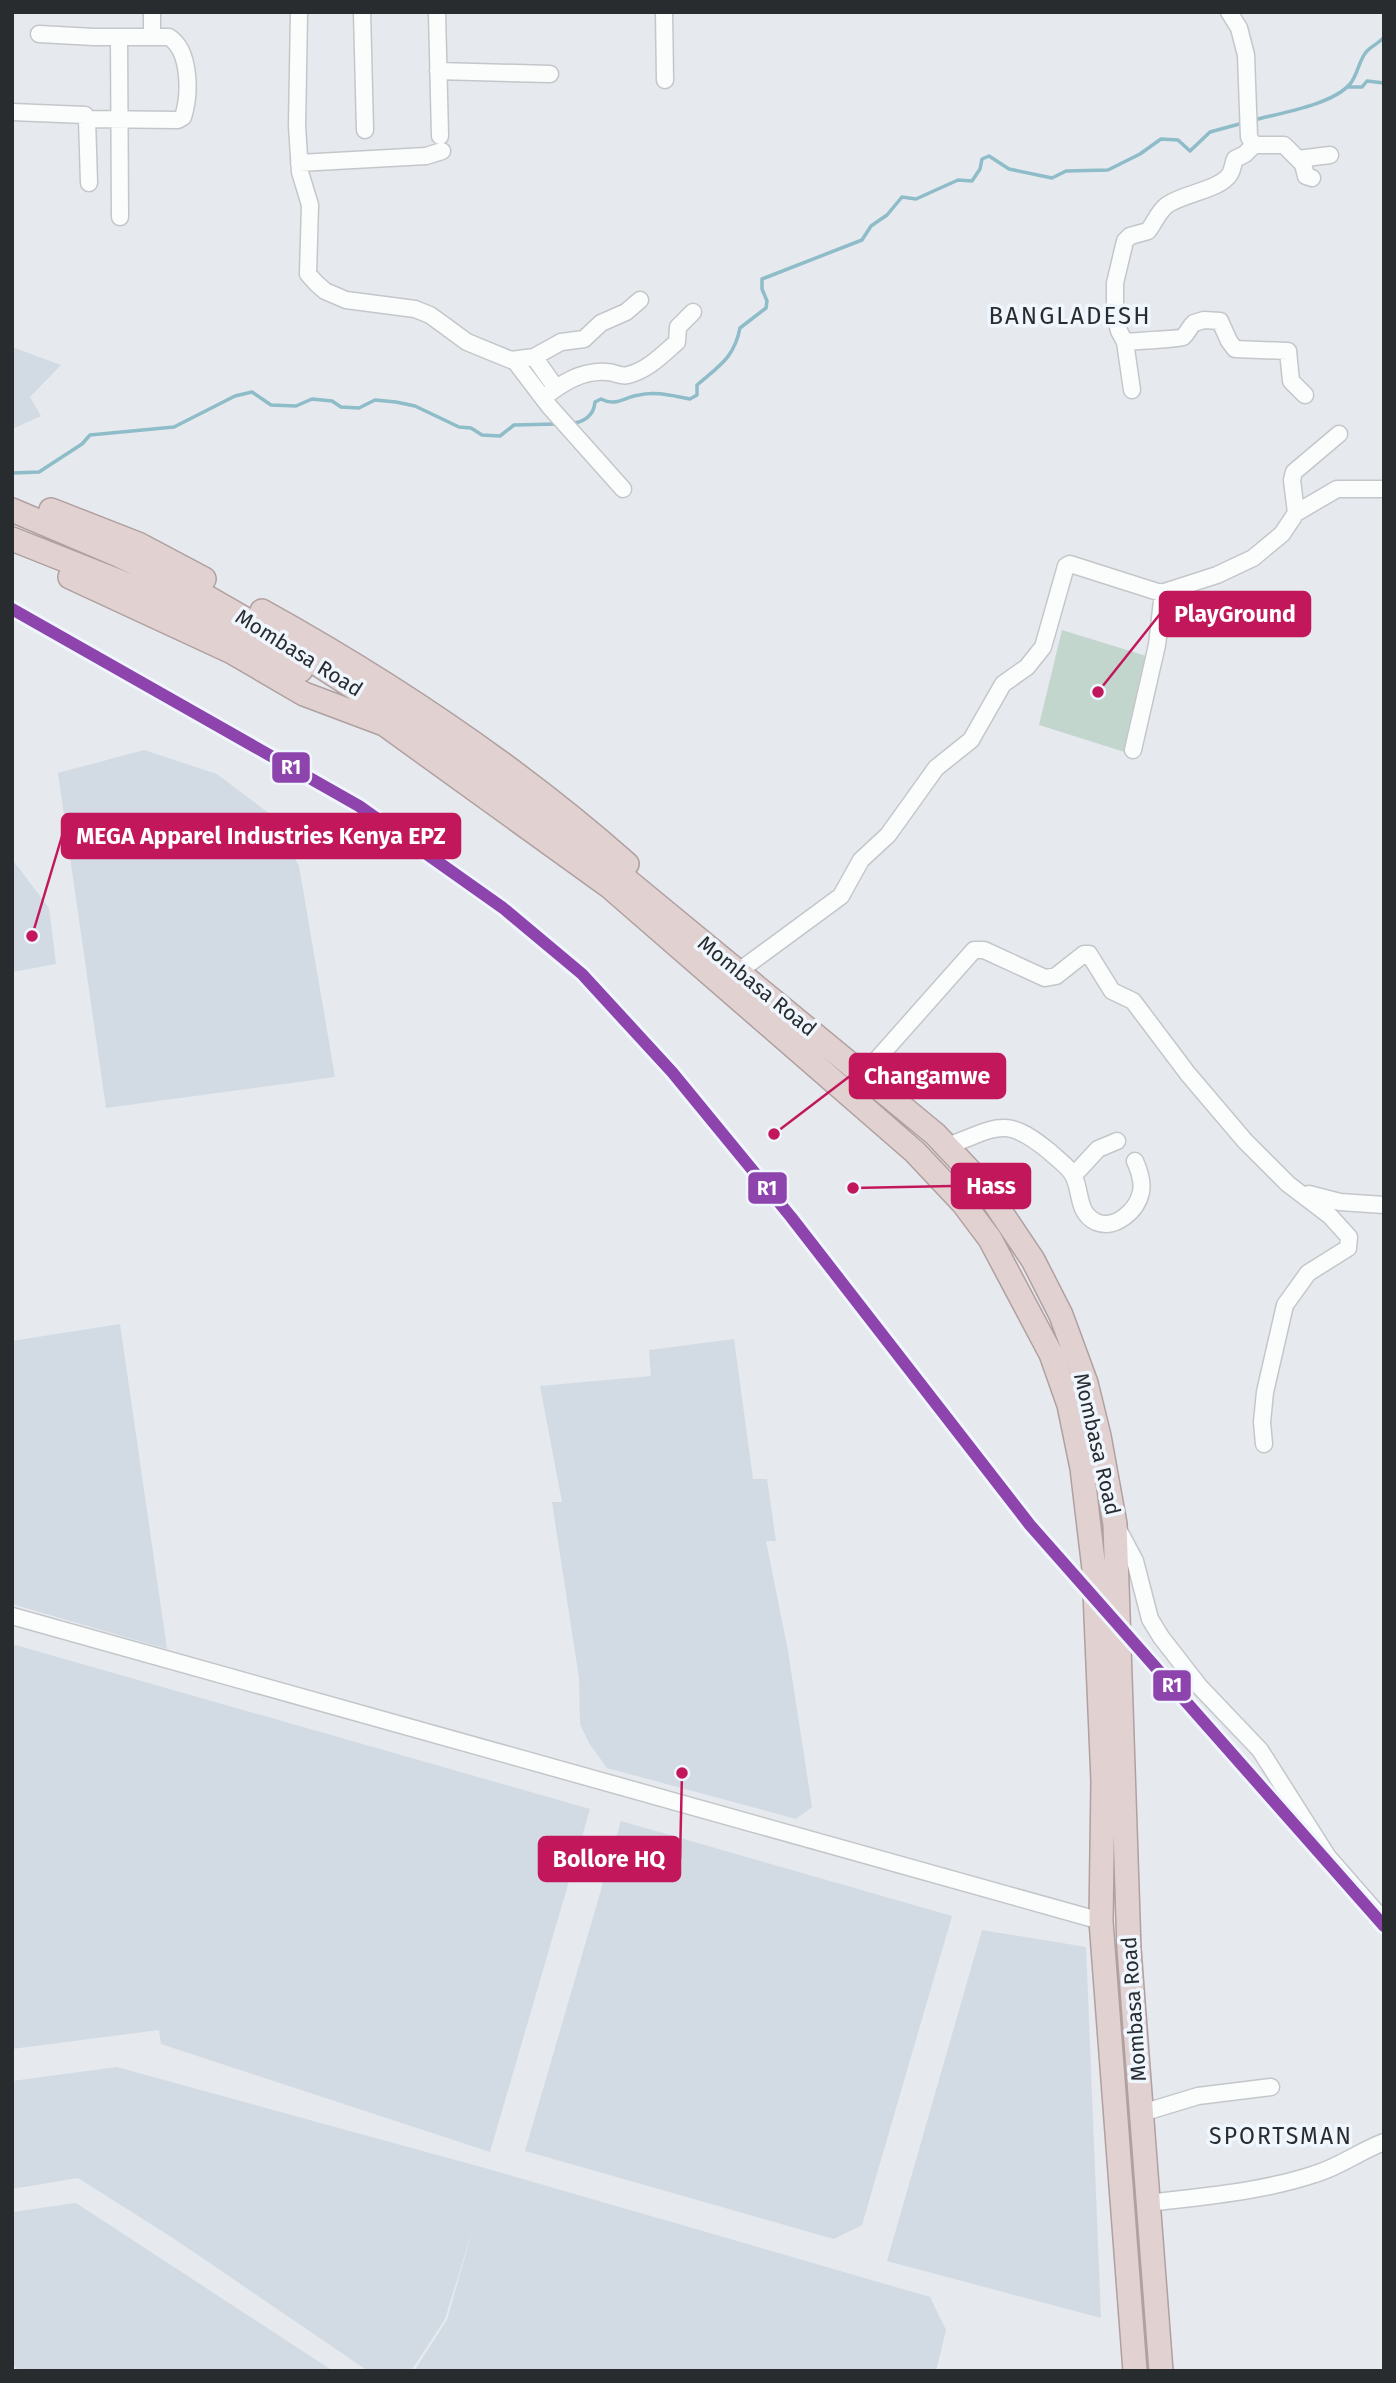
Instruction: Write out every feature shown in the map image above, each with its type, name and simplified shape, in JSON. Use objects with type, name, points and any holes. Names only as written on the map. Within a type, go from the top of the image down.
[{"type":"highway","points":[[12,495],[138,544],[344,656],[517,772],[578,820],[659,892],[708,946]]},
{"type":"highway","name":"Mombasa Road","points":[[12,510],[175,582],[271,634],[478,768],[623,877],[935,1134],[990,1195],[1033,1260],[1061,1315],[1086,1383],[1115,1524],[1129,1949],[1161,2371]]},
{"type":"highway","name":"Mombasa Road","points":[[12,539],[216,620],[319,681],[383,723],[610,887],[915,1152],[964,1203],[990,1239],[1051,1354],[1069,1405],[1082,1468],[1094,1569],[1097,1626],[1103,1781],[1101,1921],[1135,2371]]},
{"type":"highway","points":[[12,554],[52,569],[232,652],[304,694],[383,723]]},
{"type":"street","points":[[152,12],[152,36]]},
{"type":"street","points":[[299,12],[297,126],[299,163],[310,205],[308,274],[325,291],[346,300],[415,309],[430,315],[467,342],[503,359],[514,360],[534,357],[558,343],[584,339],[601,323],[626,312],[640,300]]},
{"type":"street","points":[[362,12],[365,130]]},
{"type":"street","points":[[299,163],[426,156],[441,143],[437,12]]},
{"type":"street","points":[[664,12],[665,80]]},
{"type":"street","points":[[1229,12],[1237,24],[1245,48],[1249,137],[1254,145]]},
{"type":"street","points":[[39,34],[152,36],[173,39],[184,59],[187,76],[183,117],[178,120],[87,119]]},
{"type":"street","points":[[119,37],[120,217]]},
{"type":"street","points":[[438,71],[550,74]]},
{"type":"street","points":[[12,112],[82,114],[87,119],[89,183]]},
{"type":"street","points":[[1132,390],[1125,342],[1117,323],[1115,298],[1115,283],[1127,238],[1148,231],[1158,213],[1168,204],[1225,180],[1235,159],[1254,145],[1284,145],[1303,164],[1306,176],[1312,178]]},
{"type":"street","points":[[1298,159],[1330,155]]},
{"type":"street","points":[[549,397],[566,380],[586,373],[609,372],[621,376],[643,370],[677,342],[678,327],[693,312]]},
{"type":"street","points":[[1125,342],[1177,339],[1185,335],[1194,323],[1217,320],[1235,349],[1288,351],[1292,381],[1306,395]]},
{"type":"street","points":[[534,357],[549,397]]},
{"type":"street","points":[[514,360],[549,397],[577,440],[623,489]]},
{"type":"street","points":[[1296,513],[1292,480],[1294,472],[1339,434]]},
{"type":"street","points":[[739,971],[841,896],[861,860],[888,835],[936,768],[971,740],[1003,684],[1027,667],[1043,647],[1066,566],[1070,564],[1083,567],[1154,593],[1163,592],[1217,575],[1253,558],[1282,534],[1296,513],[1337,489],[1384,489]]},
{"type":"street","points":[[1133,750],[1157,645],[1163,592]]},
{"type":"street","points":[[864,1074],[974,950],[984,950],[1045,978],[1056,976],[1087,953],[1112,990],[1133,1001],[1188,1074],[1279,1177],[1330,1216],[1348,1235],[1348,1248],[1308,1273],[1285,1305],[1265,1392],[1262,1422],[1264,1444]]},
{"type":"street","points":[[947,1146],[995,1129],[1018,1129],[1074,1175],[1082,1208],[1096,1221],[1106,1224],[1118,1221],[1138,1201],[1141,1187],[1135,1161]]},
{"type":"street","points":[[1074,1175],[1098,1149],[1117,1141]]},
{"type":"street","points":[[1299,1193],[1340,1202],[1384,1205]]},
{"type":"street","points":[[1115,1524],[1135,1561],[1150,1619],[1161,1637],[1199,1686],[1260,1750],[1328,1857],[1384,1921]]},
{"type":"street","points":[[12,1616],[1101,1921]]},
{"type":"street","points":[[1142,2113],[1198,2096],[1271,2087]]},
{"type":"street","points":[[1149,2203],[1275,2186],[1318,2174],[1384,2142]]},
{"type":"shaded area","points":[[12,347],[61,365],[30,397],[41,416],[12,429]]},
{"type":"shaded area","points":[[144,750],[217,774],[270,814],[299,866],[335,1077],[106,1108],[58,773]]},
{"type":"shaded area","points":[[12,859],[49,908],[56,964],[12,972]]},
{"type":"shaded area","points":[[120,1324],[167,1649],[12,1604],[12,1341]]},
{"type":"shaded area","points":[[734,1339],[753,1479],[767,1479],[776,1541],[766,1541],[788,1651],[812,1807],[796,1819],[607,1768],[589,1743],[580,1724],[579,1678],[552,1502],[562,1502],[540,1386],[651,1376],[649,1350]]},
{"type":"shaded area","points":[[12,1644],[590,1809],[490,2152],[161,2044],[159,2030],[12,2049]]},
{"type":"shaded area","points":[[621,1821],[952,1916],[862,2225],[834,2239],[525,2151]]},
{"type":"shaded area","points":[[982,1930],[1086,1947],[1101,2318],[887,2261]]},
{"type":"shaded area","points":[[117,2067],[492,2170],[930,2297],[946,2330],[936,2371],[414,2371],[447,2320],[473,2228],[445,2319],[411,2371],[368,2371],[176,2240],[78,2178],[12,2189],[12,2081]]},
{"type":"shaded area","points":[[76,2203],[333,2371],[20,2371],[12,2365],[12,2212]]},
{"type":"green space","points":[[1062,630],[1156,659],[1134,755],[1039,725]]},
{"type":"waterway","points":[[1254,120],[1319,103],[1342,91],[1353,80],[1364,54],[1384,37]]},
{"type":"waterway","points":[[1348,87],[1362,87],[1367,81],[1384,83]]},
{"type":"waterway","points":[[571,423],[588,417],[595,402],[601,399],[616,402],[652,394],[690,399],[697,395],[697,385],[730,354],[740,328],[766,308],[762,279],[862,240],[871,226],[887,215],[902,197],[916,199],[958,180],[972,181],[980,169],[982,159],[989,156],[1009,169],[1052,178],[1066,171],[1108,170],[1140,154],[1161,139],[1178,140],[1190,151],[1210,132],[1243,123]]},
{"type":"waterway","points":[[12,473],[39,472],[82,444],[90,435],[174,427],[235,396],[252,392],[271,405],[296,406],[312,399],[332,401],[341,407],[359,408],[375,400],[396,402],[415,406],[482,435],[500,436],[514,425],[556,424]]},
{"type":"transit line","name":"R1","points":[[12,609],[359,806],[503,908],[582,974],[672,1072],[791,1217],[1030,1525],[1384,1926]]},
{"type":"place","name":"PlayGround","points":[[1098,692]]},
{"type":"place","name":"MEGA Apparel Industries Kenya EPZ","points":[[32,936]]},
{"type":"place","name":"Changamwe","points":[[774,1134]]},
{"type":"place","name":"Hass","points":[[853,1188]]},
{"type":"place","name":"Bollore HQ","points":[[682,1773]]},
{"type":"district","name":"BANGLADESH","points":[[1070,316]]},
{"type":"district","name":"SPORTSMAN","points":[[1281,2136]]}]
